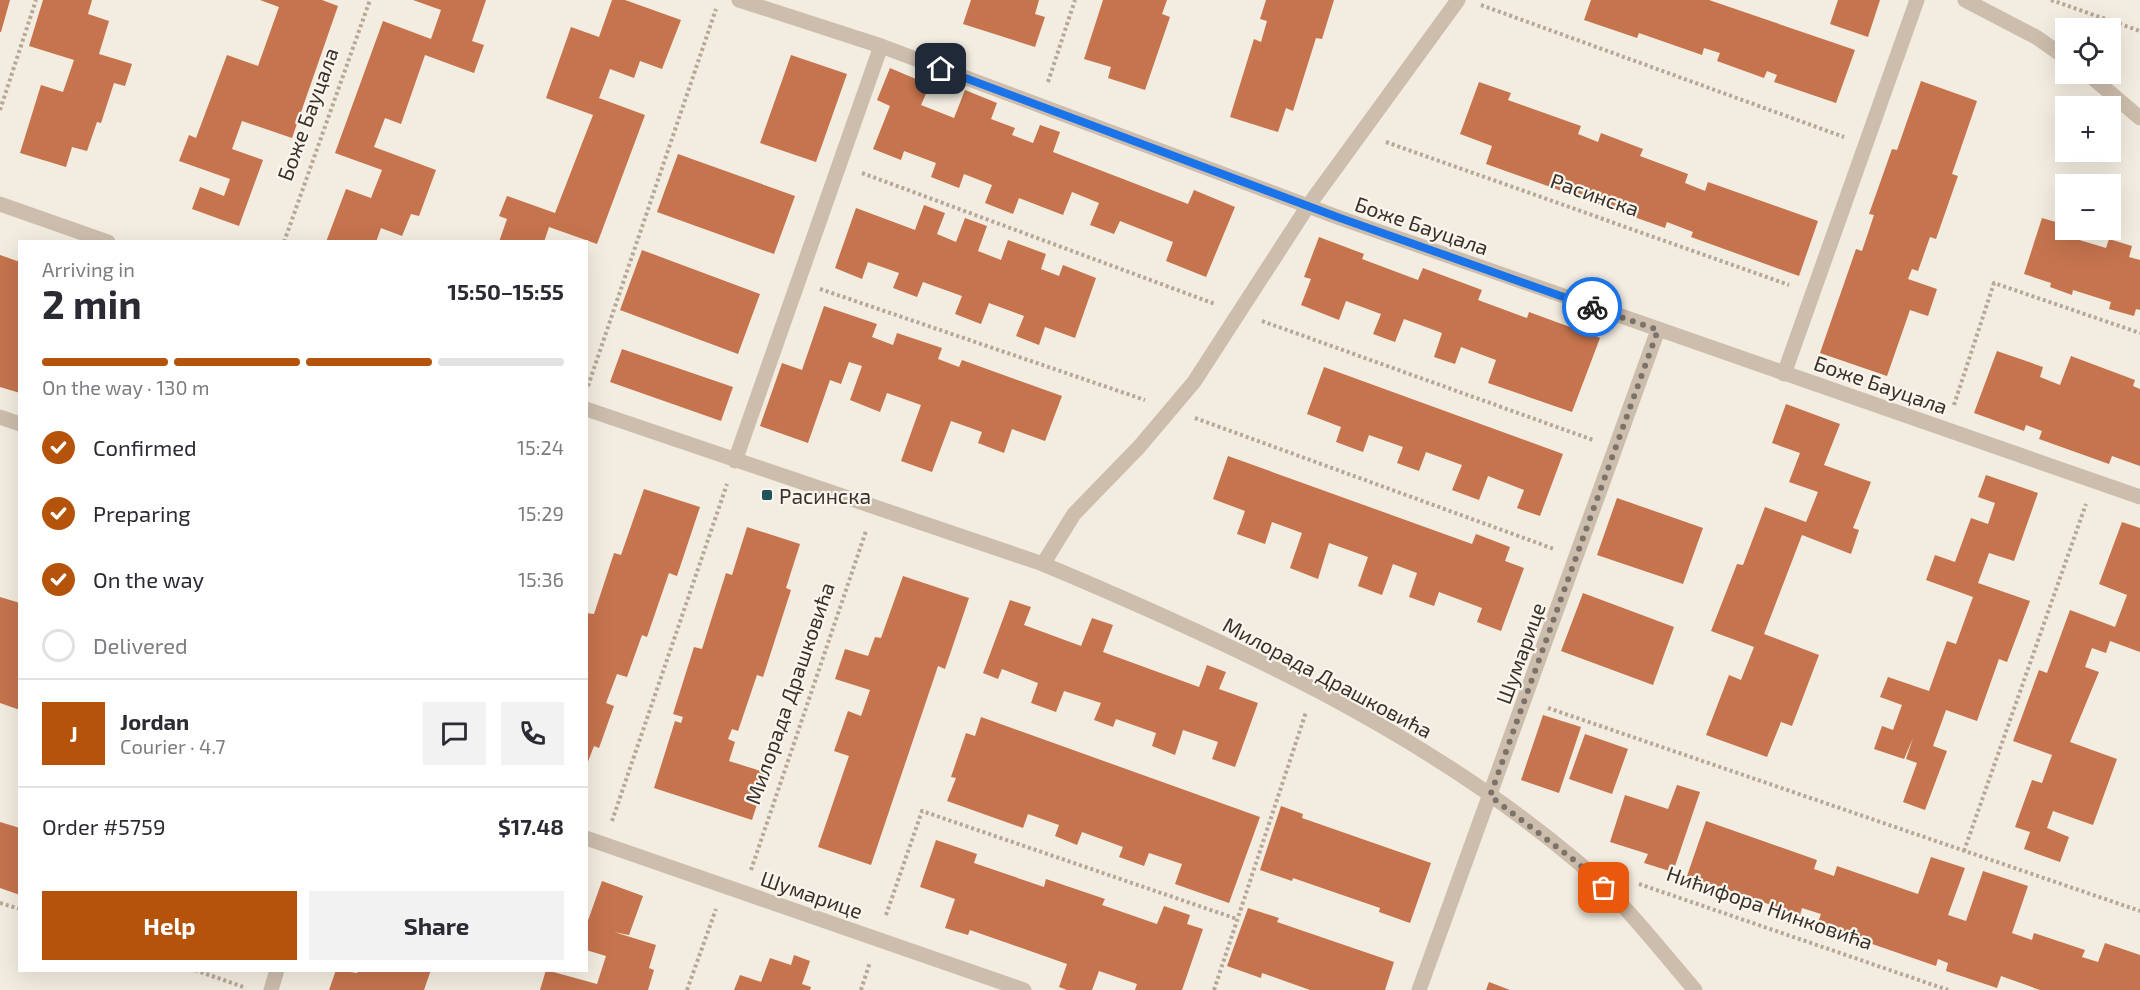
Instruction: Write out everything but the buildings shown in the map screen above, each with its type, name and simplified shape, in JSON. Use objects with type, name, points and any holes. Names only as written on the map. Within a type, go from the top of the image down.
[{"type":"street","name":"Боже Бауцала","points":[[739,0],[881,46],[1308,206],[2140,497]]},
{"type":"street","points":[[1043,564],[1074,514],[1194,382],[1308,206],[1363,134],[1458,0]]},
{"type":"street","points":[[1784,374],[1917,0]]},
{"type":"street","points":[[1965,0],[2036,37],[2055,50]]},
{"type":"street","points":[[735,461],[881,46]]},
{"type":"street","points":[[2100,84],[2140,118]]},
{"type":"street","points":[[0,204],[102,240]]},
{"type":"street","name":"Шумарице","points":[[1419,990],[1617,449],[1658,330]]},
{"type":"street","name":"Милорада Драшковића","points":[[588,410],[1043,564],[1138,604],[1314,689],[1424,750],[1490,796],[1579,864],[1617,901],[1695,990]]},
{"type":"street","points":[[0,417],[18,423]]},
{"type":"street","name":"Шумарице","points":[[588,839],[1024,990]]},
{"type":"street","points":[[271,990],[276,972]]},
{"type":"path","points":[[0,110],[36,0]]},
{"type":"path","name":"Боже Бауцала","points":[[285,240],[370,0]]},
{"type":"path","points":[[588,384],[719,0]]},
{"type":"path","points":[[1040,106],[1075,0]]},
{"type":"path","points":[[2051,0],[2140,31]]},
{"type":"path","points":[[1478,4],[1865,144]]},
{"type":"path","name":"Расинска","points":[[1363,134],[1813,293]]},
{"type":"path","points":[[839,165],[1617,449]]},
{"type":"path","points":[[797,281],[1171,409],[1577,557]]},
{"type":"path","points":[[1946,428],[1994,283],[2140,333]]},
{"type":"path","points":[[604,844],[735,461]]},
{"type":"path","points":[[1964,851],[2094,481]]},
{"type":"path","name":"Милорада Драшковића","points":[[743,892],[874,507]]},
{"type":"path","points":[[1214,990],[1314,689]]},
{"type":"path","points":[[1525,700],[2140,911]]},
{"type":"path","points":[[878,939],[922,811],[1237,919]]},
{"type":"path","name":"Нићифора Нинковића","points":[[1635,883],[1948,990]]},
{"type":"path","points":[[687,990],[724,886]]},
{"type":"path","points":[[0,903],[18,908]]},
{"type":"path","points":[[201,972],[251,990]]},
{"type":"way so far","points":[[1592,307],[1658,330],[1490,796],[1579,864],[1604,888]]},
{"type":"place","name":"Расинска","points":[[767,495]]},
{"type":"route","points":[[941,69],[1340,218],[1592,307]]}]
